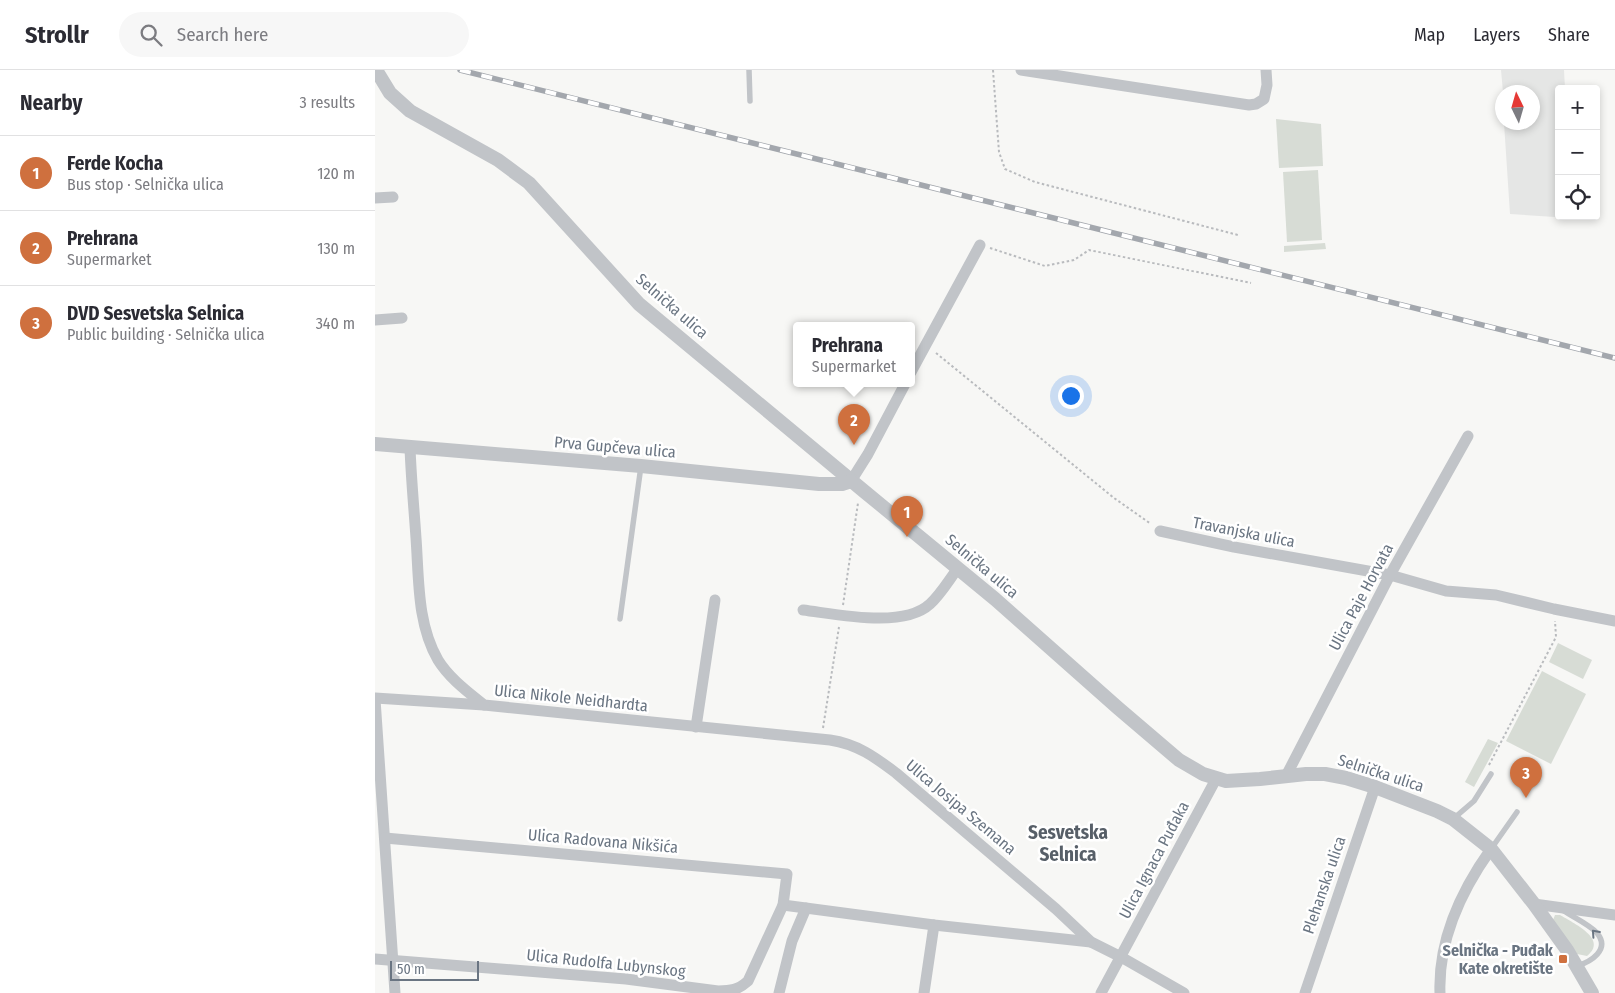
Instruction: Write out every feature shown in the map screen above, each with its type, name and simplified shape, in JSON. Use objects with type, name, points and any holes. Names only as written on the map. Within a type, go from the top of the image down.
[{"type":"street","name":"Selnička ulica","points":[[376,70],[380,84],[410,111],[498,160],[523,179],[542,197],[639,304],[1034,631],[1160,744],[1193,769],[1216,779],[1238,781],[1325,774],[1375,786],[1453,819],[1491,849],[1534,904],[1577,966],[1592,993]]},
{"type":"street","points":[[1021,70],[1249,105],[1264,99],[1267,85],[1266,70]]},
{"type":"street","points":[[375,198],[393,197]]},
{"type":"street","points":[[915,365],[980,245]]},
{"type":"street","points":[[375,320],[402,318]]},
{"type":"street","points":[[851,480],[903,387]]},
{"type":"street","name":"Ulica Paje Horvata","points":[[1286,776],[1390,575],[1468,436]]},
{"type":"street","name":"Prva Gupčeva ulica","points":[[375,444],[641,466],[819,484],[842,484],[851,480]]},
{"type":"street","name":"Ulica Nikole Neidhardta","points":[[410,447],[424,625],[429,642],[443,667],[462,687],[484,705],[816,739]]},
{"type":"street","name":"Travanjska ulica","points":[[1161,531],[1234,547],[1390,575],[1446,591],[1496,595],[1615,621]]},
{"type":"street","points":[[803,610],[882,618],[918,612],[929,606],[958,568]]},
{"type":"street","points":[[696,728],[715,600]]},
{"type":"street","points":[[395,993],[375,698],[484,705]]},
{"type":"street","name":"Ulica Josipa Szemana","points":[[816,739],[855,745],[879,760],[1056,909],[1091,942],[1121,957]]},
{"type":"street","name":"Ulica Ignaca Puđaka","points":[[1101,993],[1216,779]]},
{"type":"street","name":"Plehanska ulica","points":[[1305,993],[1375,786]]},
{"type":"street","name":"Ulica Radovana Nikšića","points":[[385,838],[787,874],[783,904]]},
{"type":"street","points":[[1439,993],[1443,960],[1451,923],[1459,901],[1491,849]]},
{"type":"street","points":[[783,904],[934,925],[1091,942]]},
{"type":"street","name":"Ulica Rudolfa Lubynskog","points":[[375,959],[626,980],[731,991],[741,988],[748,981],[783,904]]},
{"type":"street","points":[[1534,904],[1556,905],[1615,915]]},
{"type":"street","points":[[779,993],[792,941],[806,908]]},
{"type":"street","points":[[924,993],[934,925]]},
{"type":"street","points":[[1121,957],[1184,993]]},
{"type":"lane","points":[[749,70],[750,101]]},
{"type":"lane","points":[[620,619],[641,466]]},
{"type":"lane","points":[[1453,819],[1473,801],[1489,773]]},
{"type":"lane","points":[[1491,849],[1517,812]]},
{"type":"lane","points":[[1556,905],[1597,932],[1601,940],[1600,949],[1596,957],[1577,966]]},
{"type":"path","points":[[993,70],[999,152],[1005,169],[1035,182],[1238,235]]},
{"type":"path","points":[[980,245],[1045,266],[1074,260],[1089,250],[1251,283]]},
{"type":"path","points":[[926,345],[1115,498],[1161,531]]},
{"type":"path","points":[[1489,773],[1556,637],[1554,609]]},
{"type":"shaded area","points":[[1501,70],[1564,70],[1565,85],[1555,85],[1555,217],[1510,214],[1504,130],[1540,130],[1540,85],[1502,85]]},
{"type":"shaded area","points":[[1276,119],[1321,124],[1323,166],[1279,168]]},
{"type":"shaded area","points":[[1318,170],[1322,240],[1287,242],[1283,172]]},
{"type":"shaded area","points":[[1325,243],[1326,249],[1284,252],[1284,246]]},
{"type":"shaded area","points":[[1558,643],[1592,660],[1583,679],[1549,662]]},
{"type":"shaded area","points":[[1542,671],[1586,694],[1551,764],[1506,741]]},
{"type":"shaded area","points":[[1488,739],[1498,743],[1474,787],[1465,782]]},
{"type":"shaded area","points":[[1555,915],[1560,915],[1573,922],[1592,938],[1593,950],[1587,956],[1577,954],[1553,920]]},
{"type":"railway","points":[[460,70],[1615,358]]},
{"type":"place","name":"Prehrana","points":[[854,445]]},
{"type":"place","name":"Ferde Kocha","points":[[907,537]]},
{"type":"place","name":"DVD Sesvetska Selnica","points":[[1526,798]]},
{"type":"place","name":"Selnička - Puđak Kate okretište","points":[[1563,959]]},
{"type":"district","name":"Sesvetska Selnica","points":[[1068,843]]}]
